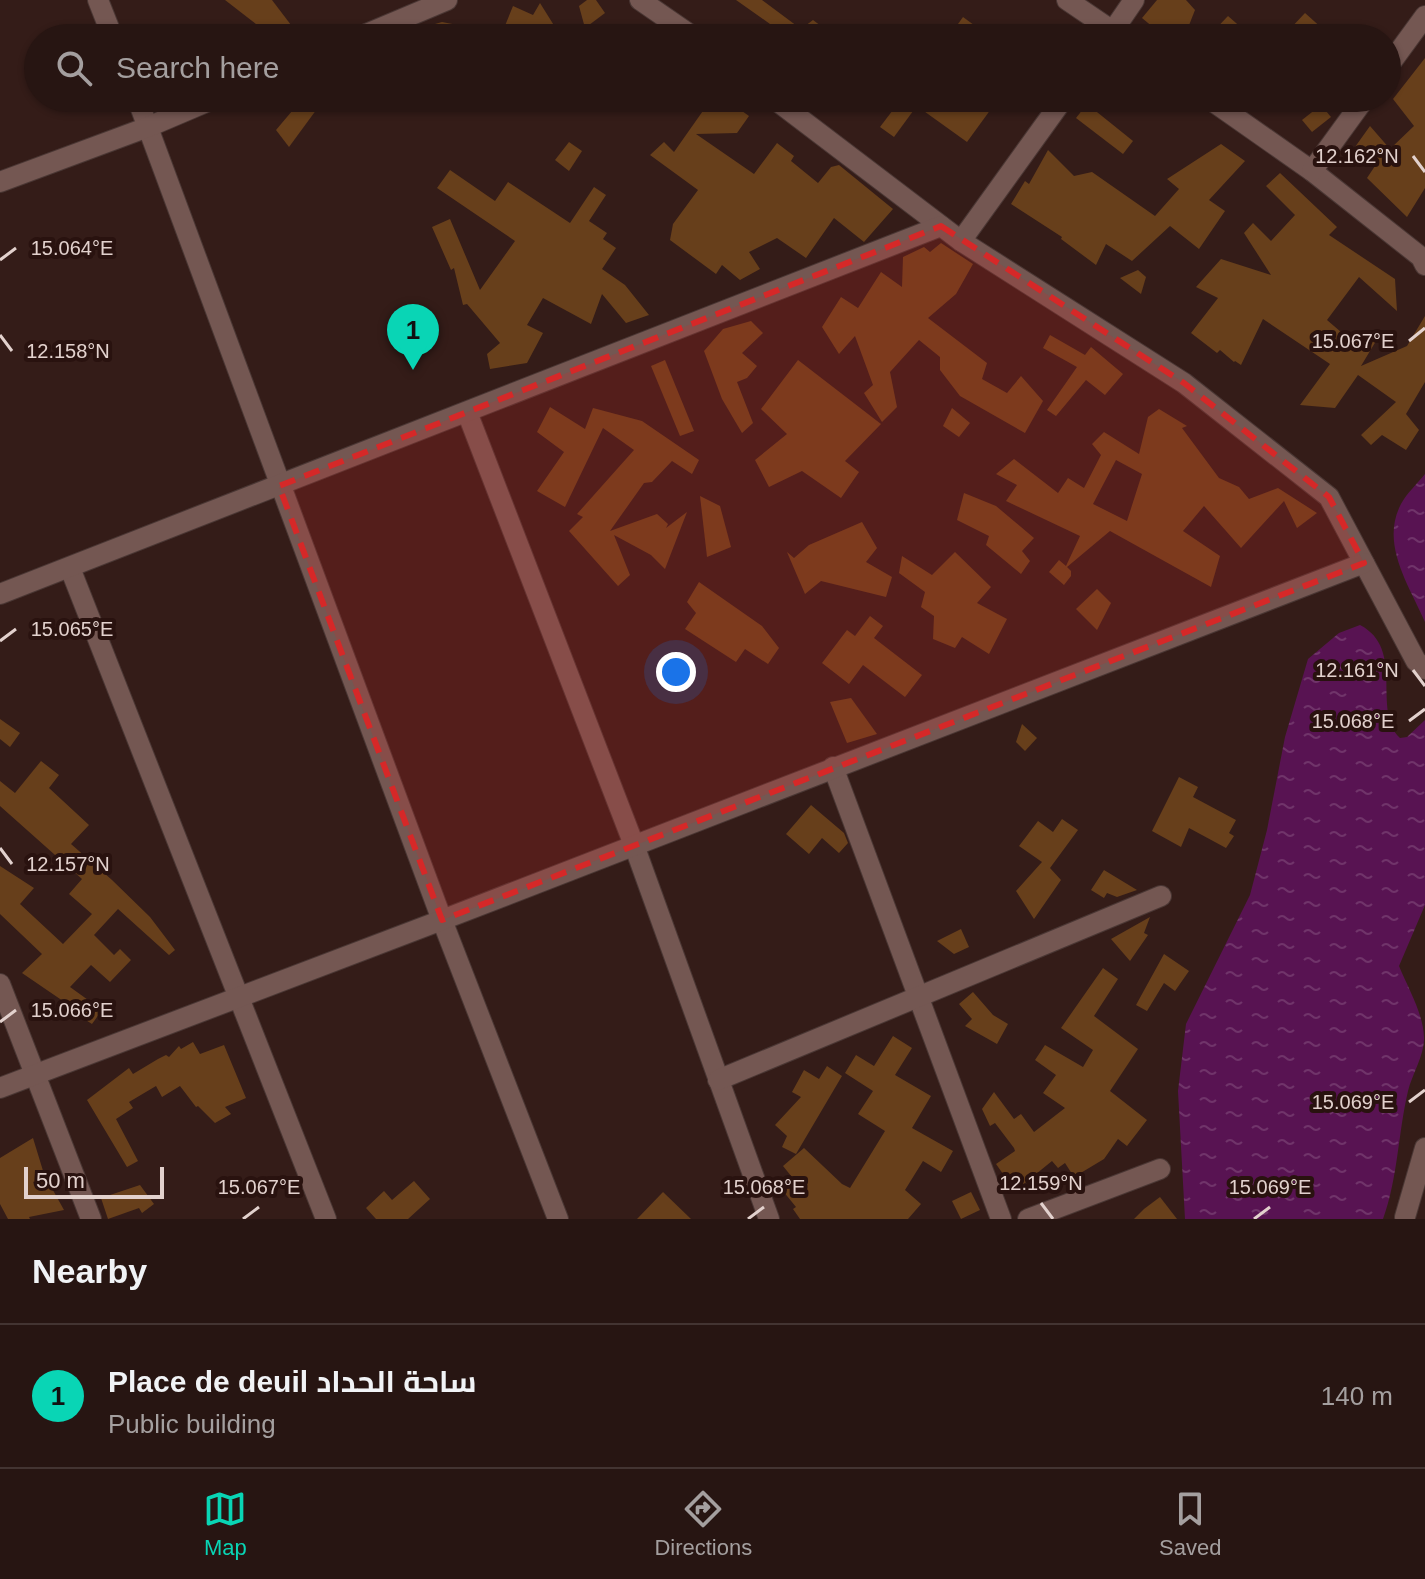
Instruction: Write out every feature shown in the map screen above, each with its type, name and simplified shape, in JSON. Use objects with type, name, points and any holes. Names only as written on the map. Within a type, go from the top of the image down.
[{"type":"street","points":[[98,0],[107,24]]},
{"type":"street","points":[[390,24],[447,0]]},
{"type":"street","points":[[640,0],[675,24]]},
{"type":"street","points":[[1067,0],[1098,24]]},
{"type":"street","points":[[1121,24],[1134,0]]},
{"type":"street","points":[[1401,49],[1425,16]]},
{"type":"street","points":[[142,112],[279,486],[558,1219]]},
{"type":"street","points":[[0,182],[183,112]]},
{"type":"street","points":[[791,112],[961,241],[1184,383],[1329,497],[1416,661],[1425,669]]},
{"type":"street","points":[[961,241],[1054,112]]},
{"type":"street","points":[[1228,112],[1312,171],[1421,257],[1425,265]]},
{"type":"street","points":[[1312,171],[1355,112]]},
{"type":"street","points":[[0,594],[941,226]]},
{"type":"street","points":[[467,412],[634,845],[769,1219]]},
{"type":"street","points":[[0,1088],[1364,563]]},
{"type":"street","points":[[70,568],[326,1219]]},
{"type":"street","points":[[833,767],[1001,1219]]},
{"type":"street","points":[[718,1080],[1161,896]]},
{"type":"street","points":[[0,984],[91,1219]]},
{"type":"street","points":[[1405,1217],[1425,1148]]},
{"type":"street","points":[[1028,1219],[1160,1169]]},
{"type":"highlighted area","points":[[941,226],[1184,383],[1329,497],[1364,563],[442,920],[279,486]]},
{"type":"water","points":[[1425,474],[1425,622],[1399,564],[1394,534],[1395,519],[1401,504]]},
{"type":"water","points":[[1360,625],[1374,636],[1382,649],[1388,712],[1400,738],[1407,737],[1425,720],[1425,905],[1399,966],[1421,1019],[1424,1044],[1408,1091],[1388,1203],[1383,1219],[1185,1219],[1178,1091],[1186,1024],[1250,895],[1267,830],[1285,737],[1308,659],[1339,633]]},
{"type":"building","points":[[225,0],[272,0],[290,24],[256,24]]},
{"type":"building","points":[[587,0],[596,0],[605,13],[590,24],[584,24],[579,6]]},
{"type":"building","points":[[736,0],[762,0],[794,24],[770,24]]},
{"type":"building","points":[[1157,0],[1186,0],[1195,10],[1190,24],[1149,24],[1142,18]]},
{"type":"building","points":[[540,3],[553,24],[506,24],[513,6],[533,15]]},
{"type":"building","points":[[1305,13],[1317,24],[1295,24]]},
{"type":"building","points":[[1228,16],[1237,24],[1220,24]]},
{"type":"building","points":[[963,17],[973,24],[958,24]]},
{"type":"building","points":[[1425,58],[1425,188],[1407,217],[1367,178],[1375,166],[1355,147],[1370,126],[1390,149],[1414,126],[1401,109],[1401,89]]},
{"type":"building","points":[[291,112],[315,112],[289,147],[276,130]]},
{"type":"building","points":[[702,112],[743,112],[749,116],[737,133],[696,134],[754,174],[777,143],[794,156],[791,161],[818,183],[831,167],[839,165],[893,209],[864,242],[834,218],[806,258],[777,238],[749,252],[760,269],[740,280],[722,265],[716,274],[670,240],[673,224],[698,190],[650,155],[664,142],[674,152]]},
{"type":"building","points":[[891,112],[912,112],[894,137],[880,127]]},
{"type":"building","points":[[925,112],[989,112],[967,142]]},
{"type":"building","points":[[1081,112],[1097,112],[1133,141],[1123,154],[1076,118]]},
{"type":"building","points":[[1312,112],[1327,112],[1331,117],[1312,132],[1302,120]]},
{"type":"building","points":[[569,142],[582,151],[569,171],[555,160]]},
{"type":"building","points":[[1221,144],[1245,161],[1209,200],[1225,211],[1199,249],[1170,226],[1132,261],[1106,244],[1096,265],[1062,237],[1011,204],[1025,181],[1029,184],[1048,150],[1074,176],[1092,172],[1155,216],[1179,189],[1167,179]]},
{"type":"building","points":[[450,170],[495,201],[508,182],[570,223],[594,187],[606,195],[589,221],[607,233],[603,239],[616,248],[602,269],[625,285],[649,315],[626,323],[602,294],[591,324],[543,298],[527,325],[543,333],[527,363],[490,369],[487,354],[500,343],[467,304],[463,305],[454,268],[451,270],[432,227],[450,219],[480,290],[515,241],[437,188]]},
{"type":"building","points":[[1280,173],[1337,227],[1329,235],[1395,279],[1397,311],[1359,277],[1327,320],[1348,338],[1376,341],[1361,366],[1407,346],[1425,316],[1425,382],[1406,414],[1419,430],[1406,450],[1382,435],[1371,445],[1361,435],[1396,402],[1358,375],[1335,408],[1300,405],[1330,364],[1263,319],[1241,365],[1220,350],[1217,353],[1191,333],[1218,298],[1196,287],[1221,259],[1271,275],[1244,233],[1253,223],[1271,241],[1295,215],[1266,186]]},
{"type":"building","points":[[941,243],[973,264],[956,294],[928,318],[987,363],[982,379],[1007,393],[1021,376],[1043,401],[1025,433],[960,396],[940,370],[940,357],[919,340],[890,372],[897,407],[882,422],[864,393],[873,385],[855,336],[839,354],[822,327],[841,297],[858,308],[881,272],[902,287],[903,257],[924,247],[930,252]]},
{"type":"building","points":[[1138,270],[1146,277],[1141,294],[1120,278]]},
{"type":"building","points":[[407,308],[424,333],[410,343],[392,318]]},
{"type":"building","points":[[751,321],[763,333],[742,353],[757,366],[747,378],[737,382],[753,423],[742,433],[722,399],[704,351],[723,329]]},
{"type":"building","points":[[1050,335],[1085,355],[1091,347],[1123,374],[1105,395],[1086,380],[1056,416],[1047,410],[1077,367],[1043,348]]},
{"type":"building","points":[[665,360],[694,431],[680,436],[651,366]]},
{"type":"building","points":[[798,360],[881,424],[845,461],[859,472],[841,498],[802,471],[769,487],[755,460],[787,434],[761,409]]},
{"type":"building","points":[[550,407],[585,429],[593,408],[642,421],[699,460],[692,474],[672,461],[652,482],[644,483],[610,531],[657,514],[668,524],[666,528],[687,512],[665,569],[651,555],[614,535],[630,575],[618,586],[569,531],[583,517],[577,514],[634,450],[603,428],[565,507],[537,491],[564,452],[537,432]]},
{"type":"building","points":[[952,408],[970,423],[959,437],[943,426]]},
{"type":"building","points":[[1159,409],[1187,426],[1182,428],[1219,478],[1239,487],[1249,499],[1278,488],[1317,513],[1297,528],[1284,501],[1241,548],[1204,506],[1183,531],[1220,556],[1211,587],[1110,531],[1067,567],[1071,576],[1064,585],[1049,572],[1059,560],[1066,566],[1080,536],[1006,501],[1017,485],[996,474],[1014,459],[1058,493],[1068,478],[1084,488],[1101,455],[1092,444],[1104,432],[1139,454],[1148,417]],"holes":[[[1116,460],[1142,474],[1127,521],[1093,504]]]},
{"type":"building","points":[[964,493],[996,506],[1034,538],[1022,551],[1030,561],[1021,574],[986,545],[989,536],[957,520]]},
{"type":"building","points":[[700,496],[720,506],[731,547],[707,557]]},
{"type":"building","points":[[862,522],[877,548],[866,562],[892,577],[886,597],[821,581],[805,594],[787,552],[794,558],[809,545]]},
{"type":"building","points":[[955,552],[991,587],[977,603],[1007,619],[989,654],[962,637],[955,648],[933,639],[934,616],[921,607],[925,592],[899,573],[902,556],[932,575]]},
{"type":"building","points":[[699,582],[762,626],[779,648],[768,664],[745,649],[736,662],[685,629],[696,613],[687,602]]},
{"type":"building","points":[[1097,589],[1111,603],[1097,630],[1076,609]]},
{"type":"building","points":[[870,616],[883,626],[874,638],[922,675],[905,697],[863,665],[849,684],[822,663],[847,630],[855,636]]},
{"type":"building","points":[[851,698],[877,734],[847,743],[830,702]]},
{"type":"building","points":[[0,719],[20,733],[10,747],[0,739]]},
{"type":"building","points":[[1022,724],[1037,738],[1025,751],[1016,742]]},
{"type":"building","points":[[41,761],[59,775],[49,788],[89,825],[71,844],[150,917],[175,950],[169,955],[118,909],[94,935],[114,955],[120,949],[131,960],[110,982],[91,965],[70,987],[102,1010],[92,1024],[22,973],[42,954],[0,914],[0,866],[34,888],[20,904],[63,944],[92,914],[69,894],[82,879],[0,806],[0,781],[15,793]]},
{"type":"building","points":[[1179,777],[1198,787],[1193,797],[1236,820],[1229,833],[1234,836],[1226,848],[1189,828],[1181,847],[1152,831]]},
{"type":"building","points":[[811,805],[844,833],[848,843],[839,853],[822,838],[809,854],[786,834]]},
{"type":"building","points":[[1062,819],[1078,830],[1050,868],[1061,880],[1034,919],[1016,891],[1042,862],[1019,846],[1038,821],[1053,832]]},
{"type":"building","points":[[1104,870],[1137,890],[1117,897],[1107,893],[1104,898],[1091,890]]},
{"type":"building","points":[[1150,917],[1144,933],[1148,935],[1130,961],[1111,939]]},
{"type":"building","points":[[961,929],[969,947],[954,954],[937,941]]},
{"type":"building","points":[[1164,954],[1189,971],[1175,991],[1164,983],[1147,1011],[1136,1005]]},
{"type":"building","points":[[1103,968],[1118,979],[1094,1016],[1138,1049],[1110,1091],[1147,1120],[1127,1146],[1118,1139],[1104,1159],[1074,1177],[1065,1163],[1058,1168],[1052,1161],[1015,1191],[996,1164],[1015,1151],[1014,1148],[995,1123],[990,1126],[982,1109],[994,1092],[1014,1119],[1021,1114],[1034,1132],[1065,1108],[1043,1093],[1056,1075],[1035,1060],[1045,1045],[1083,1067],[1093,1050],[1061,1028]]},
{"type":"building","points":[[973,992],[993,1015],[1008,1024],[997,1044],[965,1026],[972,1019],[959,1004]]},
{"type":"building","points":[[893,1036],[912,1048],[895,1075],[931,1096],[912,1128],[953,1151],[941,1172],[923,1161],[905,1190],[921,1204],[908,1219],[800,1219],[793,1209],[796,1207],[783,1191],[796,1182],[783,1166],[804,1148],[850,1188],[885,1131],[858,1114],[873,1091],[845,1073],[856,1055],[874,1066]]},
{"type":"building","points":[[193,1042],[200,1054],[224,1045],[246,1098],[225,1107],[231,1114],[215,1123],[196,1107],[180,1086],[162,1097],[156,1086],[129,1102],[133,1108],[116,1119],[138,1161],[127,1167],[87,1100],[129,1068],[133,1074],[166,1055],[169,1057],[179,1046],[181,1049]]},
{"type":"building","points":[[827,1066],[842,1076],[796,1154],[782,1147],[787,1136],[775,1125],[801,1097],[792,1092],[804,1070],[819,1079]]},
{"type":"building","points":[[33,1138],[44,1174],[64,1210],[30,1219],[8,1219],[0,1204],[0,1158]]},
{"type":"building","points":[[414,1181],[430,1199],[408,1219],[376,1219],[366,1208],[384,1191],[392,1200]]},
{"type":"building","points":[[140,1185],[154,1204],[142,1213],[139,1208],[108,1219],[101,1198]]},
{"type":"building","points":[[663,1192],[691,1219],[637,1219]]},
{"type":"building","points":[[971,1192],[980,1210],[961,1219],[952,1201]]},
{"type":"building","points":[[1160,1197],[1177,1219],[1134,1219],[1144,1209]]},
{"type":"place","name":"Place de deuil ساحة الحداد","points":[[413,370]]}]
